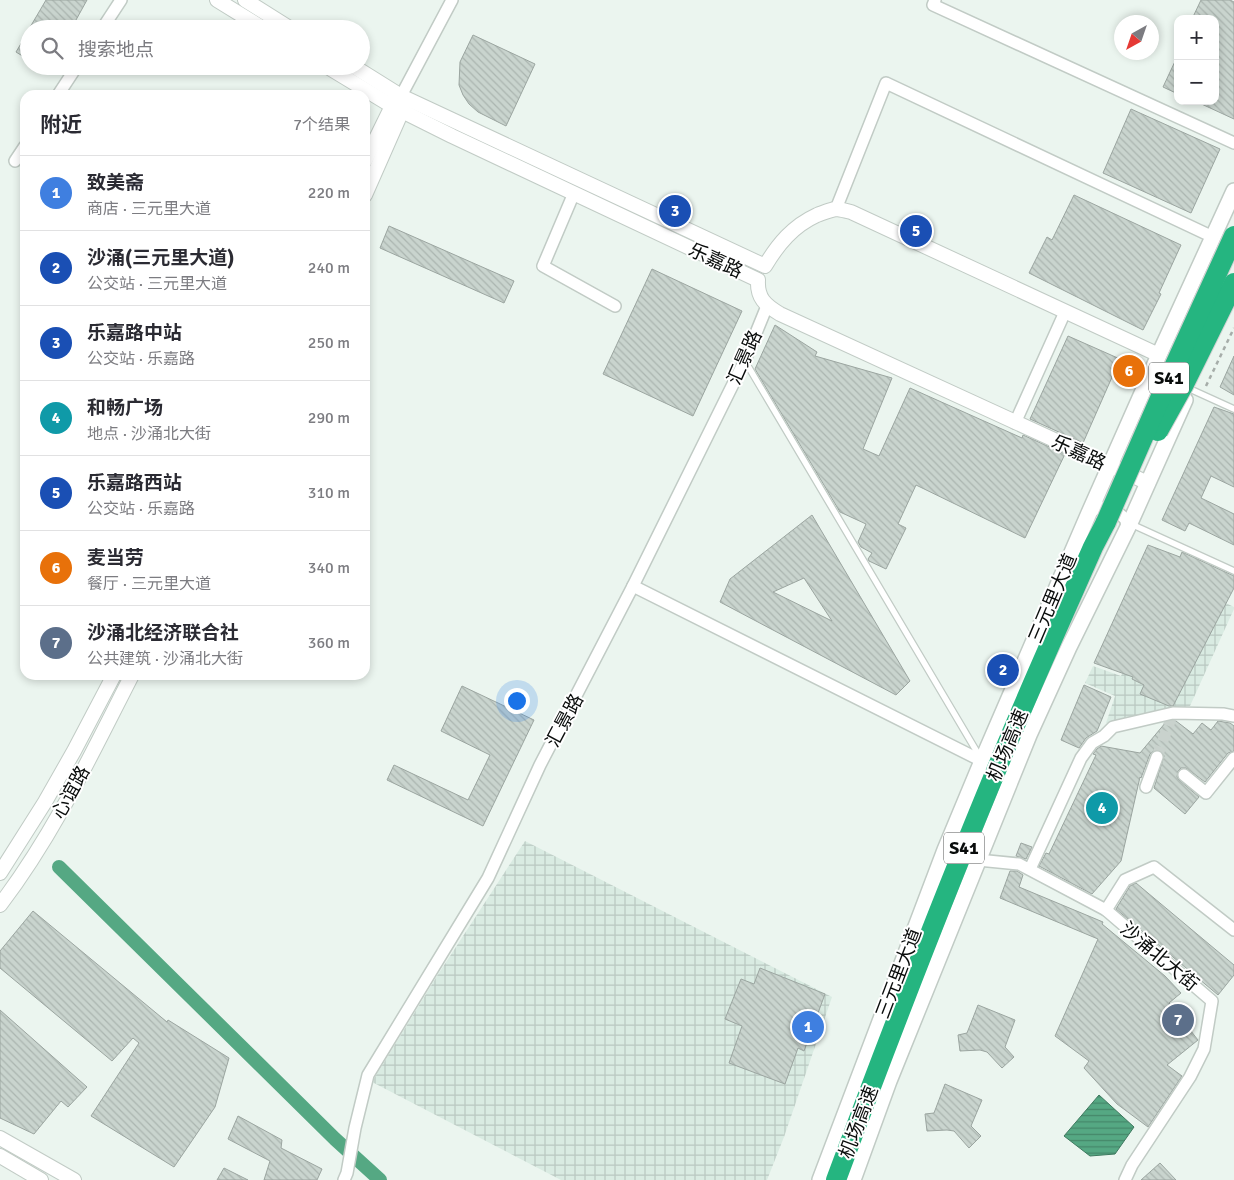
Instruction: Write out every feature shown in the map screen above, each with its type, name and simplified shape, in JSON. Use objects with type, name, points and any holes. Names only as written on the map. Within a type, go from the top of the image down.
[{"type":"highway","name":"机场高速","points":[[836,1180],[978,815],[1016,722],[1093,547],[1098,518],[1169,378],[1234,236]]},
{"type":"highway","points":[[1098,518],[1184,386],[1234,283]]},
{"type":"main road","name":"三元里大道","points":[[820,1180],[945,850],[982,761],[1098,518],[1110,466],[1234,191]]},
{"type":"main road","name":"三元里大道","points":[[853,1180],[886,1088],[1029,735],[1148,483],[1196,392],[1234,283]]},
{"type":"street","points":[[108,20],[121,0]]},
{"type":"street","points":[[217,0],[249,20]]},
{"type":"street","points":[[245,0],[277,20]]},
{"type":"street","points":[[370,153],[398,105],[452,0]]},
{"type":"street","points":[[935,0],[933,5],[1234,143]]},
{"type":"street","points":[[61,90],[71,75]]},
{"type":"street","name":"乐嘉路","points":[[343,75],[574,194],[758,280],[758,291],[767,306],[780,314],[1148,483]]},
{"type":"street","name":"乐嘉路","points":[[363,75],[398,105],[765,266],[774,250],[798,226],[825,212],[836,209]]},
{"type":"street","points":[[1159,355],[866,218],[836,209],[886,83],[1213,237]]},
{"type":"street","points":[[370,181],[398,105]]},
{"type":"street","points":[[15,161],[20,154]]},
{"type":"street","points":[[574,194],[543,266],[614,306]]},
{"type":"street","points":[[758,280],[765,266]]},
{"type":"street","name":"汇景路","points":[[345,1176],[368,1075],[488,878],[540,765],[633,586],[745,360],[767,306]]},
{"type":"street","points":[[1015,423],[1065,312]]},
{"type":"street","points":[[1098,518],[1095,509],[1108,507],[1119,513],[1126,520],[1128,526]]},
{"type":"street","points":[[633,586],[982,761]]},
{"type":"street","name":"心谊路","points":[[0,873],[45,802],[111,680]]},
{"type":"street","name":"心谊路","points":[[0,905],[47,835],[74,788],[129,680]]},
{"type":"street","points":[[1030,869],[1081,758],[1092,743],[1104,736],[1113,727],[1173,714],[1223,714],[1234,716]]},
{"type":"street","points":[[1146,787],[1157,757]]},
{"type":"street","points":[[1184,775],[1206,793],[1234,758]]},
{"type":"street","name":"沙涌北大街","points":[[978,860],[1019,864],[1106,910],[1212,1001],[1204,1049],[1190,1077],[1132,1165],[1125,1180]]},
{"type":"street","points":[[1106,910],[1125,880],[1154,867],[1234,930]]},
{"type":"street","points":[[0,1138],[74,1180]]},
{"type":"street","points":[[0,1156],[41,1180]]},
{"type":"lane","points":[[745,360],[982,761]]},
{"type":"lane","points":[[1196,392],[1234,409]]},
{"type":"lane","points":[[1128,526],[1234,571]]},
{"type":"path","points":[[1196,392],[1234,328]]},
{"type":"shaded area","points":[[1168,575],[1234,607],[1234,609],[1190,706],[1106,723],[1115,696],[1085,683],[1093,666],[1121,676]]},
{"type":"shaded area","points":[[525,841],[832,997],[784,1137],[767,1180],[561,1180],[372,1082],[437,976]]},
{"type":"shaded area","points":[[1099,1095],[1134,1127],[1115,1154],[1090,1156],[1064,1136]]},
{"type":"building","points":[[46,0],[87,0],[76,20],[34,20]]},
{"type":"building","points":[[1201,0],[1230,0],[1234,2],[1234,119],[1204,105],[1219,105],[1219,15],[1194,15]]},
{"type":"building","points":[[473,35],[535,64],[506,126],[478,112],[469,104],[459,85],[460,62]]},
{"type":"building","points":[[20,45],[20,54],[16,52]]},
{"type":"building","points":[[1174,64],[1174,92],[1163,87]]},
{"type":"building","points":[[1131,109],[1220,149],[1191,213],[1103,173]]},
{"type":"building","points":[[1074,195],[1181,245],[1159,293],[1161,294],[1143,330],[1029,273],[1047,237],[1052,240]]},
{"type":"building","points":[[389,226],[514,281],[504,303],[380,248]]},
{"type":"building","points":[[652,269],[742,311],[693,416],[603,374]]},
{"type":"building","points":[[775,325],[817,352],[815,356],[892,378],[863,449],[879,456],[910,388],[1022,438],[1023,435],[1065,454],[1025,538],[916,485],[898,524],[906,528],[886,569],[869,561],[868,559],[872,553],[861,547],[858,542],[866,524],[840,512],[755,369]]},
{"type":"building","points":[[1068,336],[1120,359],[1083,443],[1030,419]]},
{"type":"building","points":[[1234,356],[1234,395],[1220,387]]},
{"type":"building","points":[[1214,407],[1234,414],[1234,487],[1211,476],[1201,498],[1234,514],[1234,545],[1189,523],[1185,531],[1162,520]]},
{"type":"building","points":[[812,515],[910,681],[896,695],[720,602],[730,579]],"holes":[[[804,578],[832,621],[773,592]]]},
{"type":"building","points":[[1148,545],[1180,557],[1182,552],[1234,576],[1234,588],[1173,706],[1140,694],[1144,685],[1132,679],[1133,677],[1094,663]]},
{"type":"building","points":[[1084,685],[1111,697],[1097,731],[1086,738],[1079,748],[1061,740]]},
{"type":"building","points":[[462,686],[534,720],[483,826],[387,780],[394,765],[468,800],[490,755],[441,731]]},
{"type":"building","points":[[1176,721],[1193,734],[1202,723],[1211,730],[1218,721],[1230,723],[1234,726],[1234,751],[1228,753],[1205,782],[1186,768],[1181,768],[1178,771],[1177,777],[1179,780],[1199,797],[1185,814],[1154,788],[1164,756],[1159,750],[1155,750],[1150,754],[1140,777],[1121,861],[1092,894],[1039,866],[1046,853],[1049,854],[1096,755],[1093,754],[1097,749],[1101,746],[1140,753],[1166,722]]},
{"type":"building","points":[[1021,843],[1032,847],[1026,859],[1016,856]]},
{"type":"building","points":[[1010,871],[1017,871],[1023,875],[1019,887],[1103,922],[1102,924],[1165,976],[1181,993],[1169,1003],[1198,1040],[1167,1065],[1182,1076],[1148,1127],[1117,1104],[1084,1068],[1089,1061],[1055,1036],[1098,939],[1000,898]]},
{"type":"building","points":[[1136,883],[1234,965],[1234,975],[1218,995],[1116,909],[1130,886]]},
{"type":"building","points":[[33,911],[167,1022],[168,1020],[229,1058],[215,1107],[174,1167],[91,1116],[139,1043],[133,1038],[112,1061],[0,968],[0,951]]},
{"type":"building","points":[[760,968],[825,994],[804,1051],[798,1048],[785,1084],[729,1063],[742,1026],[725,1019],[741,979],[754,984]]},
{"type":"building","points":[[978,1005],[1015,1020],[1005,1047],[1014,1057],[1002,1068],[987,1052],[980,1050],[960,1051],[958,1035],[967,1033]]},
{"type":"building","points":[[0,1010],[87,1087],[68,1107],[61,1101],[34,1134],[0,1118]]},
{"type":"building","points":[[945,1084],[982,1100],[971,1126],[981,1136],[969,1148],[954,1131],[927,1131],[925,1114],[934,1113]]},
{"type":"building","points":[[238,1116],[282,1140],[281,1148],[322,1169],[317,1180],[264,1180],[270,1161],[228,1139]]},
{"type":"building","points":[[1160,1163],[1176,1180],[1141,1180]]},
{"type":"building","points":[[224,1168],[248,1180],[217,1180]]},
{"type":"waterway","points":[[59,867],[335,1139],[380,1180]]},
{"type":"tunnel","points":[[1157,757],[1173,713]]},
{"type":"place","name":"乐嘉路中站","points":[[675,211]]},
{"type":"place","name":"乐嘉路西站","points":[[916,231]]},
{"type":"place","name":"麦当劳","points":[[1129,371]]},
{"type":"place","name":"沙涌(三元里大道)","points":[[1003,670]]},
{"type":"place","name":"和畅广场","points":[[1102,808]]},
{"type":"place","name":"沙涌北经济联合社","points":[[1178,1020]]},
{"type":"place","name":"致美斋","points":[[808,1027]]}]
